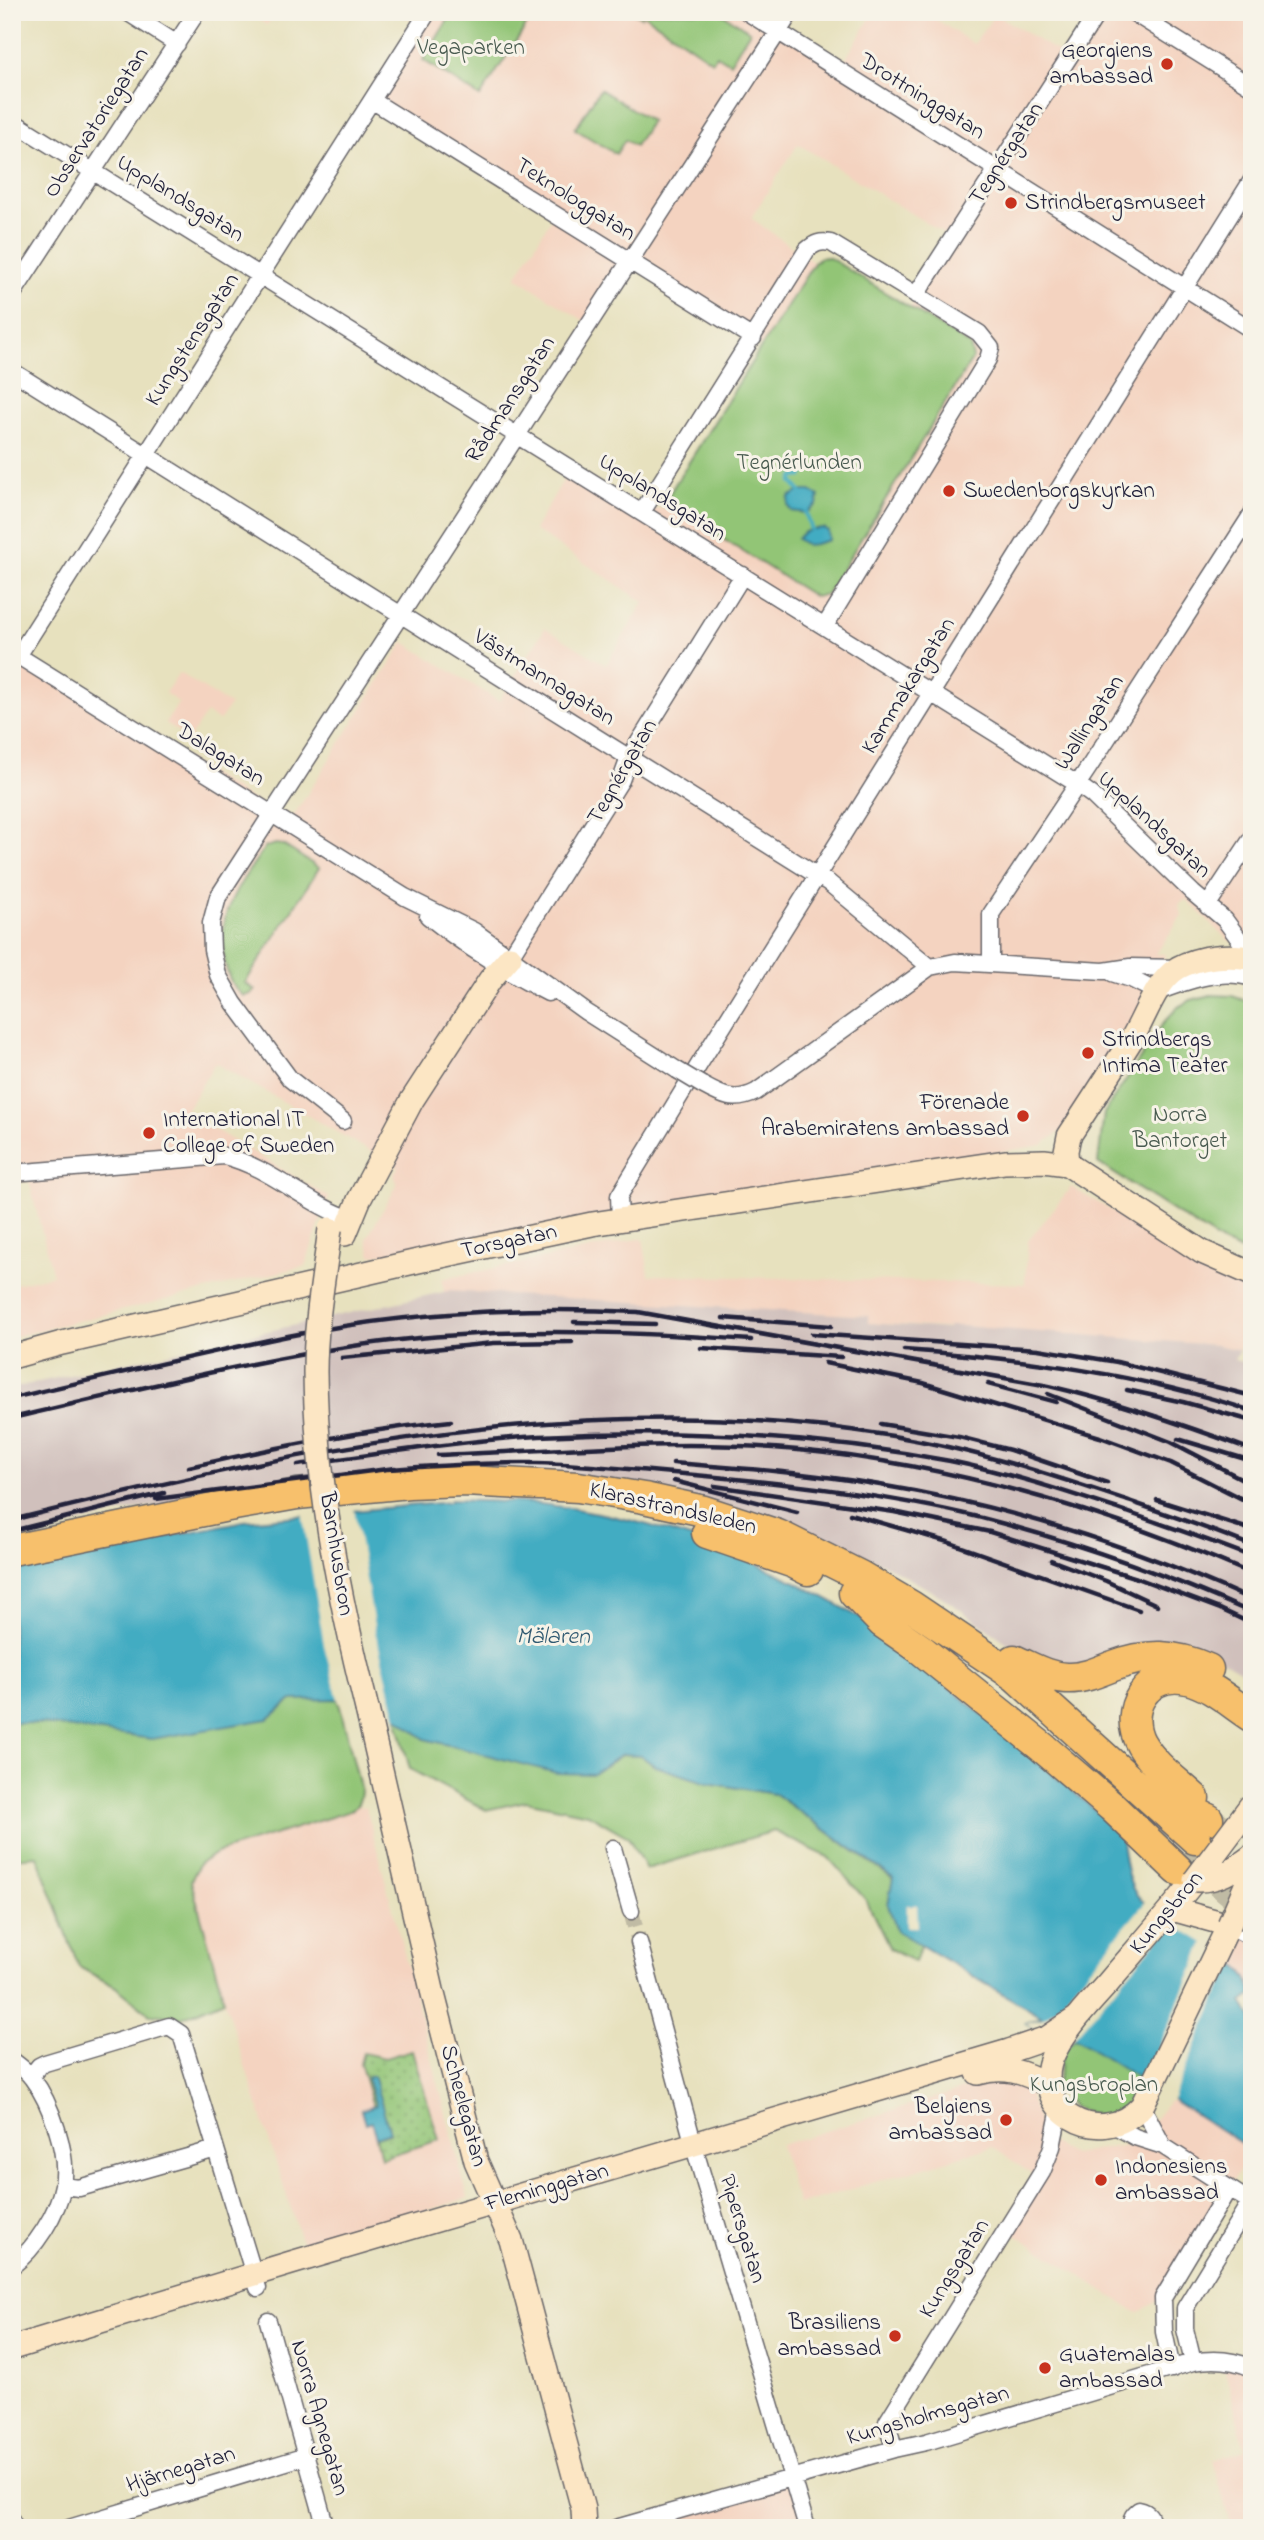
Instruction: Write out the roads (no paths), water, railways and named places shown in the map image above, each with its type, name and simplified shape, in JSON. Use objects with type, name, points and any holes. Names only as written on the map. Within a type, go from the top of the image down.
[{"type":"highway","name":"Klarastrandsleden","points":[[12,1550],[297,1494],[409,1483],[464,1481],[578,1487],[704,1511],[778,1535],[860,1576],[911,1606],[1015,1676],[1192,1852]]},
{"type":"highway","name":"Klarastrandsleden","points":[[12,1559],[224,1516],[298,1504],[405,1493],[519,1495],[574,1500],[691,1527],[794,1563],[854,1593],[940,1642],[1005,1690],[1192,1852]]},
{"type":"highway","points":[[778,1535],[834,1552],[894,1579],[923,1595],[1014,1660],[1186,1808],[1192,1852]]},
{"type":"highway","points":[[854,1593],[883,1623],[961,1680],[1112,1807],[1192,1852]]},
{"type":"highway","points":[[1014,1660],[1049,1675],[1067,1678],[1084,1676],[1136,1658],[1175,1657],[1219,1674],[1252,1695]]},
{"type":"highway","points":[[1192,1852],[1194,1797],[1156,1764],[1141,1743],[1135,1726],[1134,1709],[1141,1694],[1156,1682],[1174,1677],[1189,1679],[1206,1687],[1252,1717]]},
{"type":"street","points":[[127,12],[177,44]]},
{"type":"street","name":"Observatoriegatan","points":[[12,295],[197,12]]},
{"type":"street","name":"Kungstensgatan","points":[[15,654],[146,456],[428,12]]},
{"type":"street","name":"Drottninggatan","points":[[747,12],[1252,330]]},
{"type":"street","name":"Rådmansgatan","points":[[343,1121],[290,1079],[234,1003],[218,975],[212,950],[211,923],[218,897],[791,12]]},
{"type":"street","name":"Tegnérgatan","points":[[916,295],[1098,12]]},
{"type":"street","points":[[1132,12],[1252,87]]},
{"type":"street","name":"Teknologgatan","points":[[373,101],[753,338]]},
{"type":"street","name":"Upplandsgatan","points":[[12,121],[1077,784],[1092,795],[1234,931],[1252,958]]},
{"type":"street","name":"Kammakargatan","points":[[620,1220],[619,1196],[1252,180]]},
{"type":"street","points":[[642,512],[807,250],[815,243],[831,243],[979,333],[991,348],[988,359],[825,626]]},
{"type":"street","name":"Västmannagatan","points":[[12,371],[817,875],[930,967]]},
{"type":"street","name":"Wallingatan","points":[[990,963],[990,914],[1252,514]]},
{"type":"street","name":"Tegnérgatan","points":[[340,1224],[395,1135],[418,1089],[490,980],[500,959],[621,780],[629,758],[743,575]]},
{"type":"street","name":"Dalagatan","points":[[15,654],[405,897],[474,931],[500,959]]},
{"type":"street","points":[[1207,906],[1252,838]]},
{"type":"street","name":"Dalagatan","points":[[405,897],[453,937],[500,959],[724,1097],[743,1099],[768,1084],[930,967]]},
{"type":"street","points":[[930,967],[955,962],[1104,971],[1130,967],[1179,968],[1223,955],[1252,958]]},
{"type":"street","name":"Tegnérgatan","points":[[340,1224],[346,1193],[468,988],[500,959]]},
{"type":"street","points":[[1179,968],[1163,982],[1132,1038],[1069,1136],[1067,1164],[1202,1252],[1252,1274]]},
{"type":"street","points":[[1104,971],[1130,979],[1157,992],[1206,976],[1227,974],[1252,978]]},
{"type":"street","name":"Torsgatan","points":[[1013,1162],[1069,1136]]},
{"type":"street","points":[[12,1173],[224,1156],[241,1160],[340,1224]]},
{"type":"street","name":"Torsgatan","points":[[12,1357],[62,1343],[418,1261],[620,1220],[1013,1162],[1044,1161],[1067,1164]]},
{"type":"street","name":"Barnhusbron","points":[[340,1224],[320,1302],[316,1338],[315,1374],[320,1446],[329,1518],[350,1634],[390,1802]]},
{"type":"street","name":"Scheelegatan","points":[[390,1802],[435,2003],[476,2161],[511,2240],[583,2509],[584,2528]]},
{"type":"street","name":"Kungsbron","points":[[1052,2042],[1077,2018],[1172,1909],[1192,1852],[1252,1804]]},
{"type":"street","points":[[613,1848],[631,1910]]},
{"type":"street","points":[[1192,1852],[1214,1880],[1252,1856]]},
{"type":"street","name":"Kungsbron","points":[[1144,2103],[1252,1871]]},
{"type":"street","points":[[1172,1909],[1228,1925],[1252,1938]]},
{"type":"street","name":"Pipersgatan","points":[[639,1942],[695,2151],[807,2528]]},
{"type":"street","points":[[31,2076],[45,2063],[169,2026],[181,2034],[256,2281]]},
{"type":"street","points":[[1052,2042],[1048,2085],[1060,2109],[1084,2124],[1115,2126],[1135,2137],[1163,2146],[1251,2203],[1185,2308],[1185,2329],[1193,2362]]},
{"type":"street","name":"Fleminggatan","points":[[12,2348],[256,2281],[1052,2042]]},
{"type":"street","points":[[12,2060],[31,2076],[44,2097],[56,2127],[64,2162],[63,2186],[43,2232],[12,2266]]},
{"type":"street","name":"Fleminggatan","points":[[695,2151],[988,2070],[1010,2068],[1048,2085]]},
{"type":"street","points":[[1115,2126],[1133,2116],[1144,2103],[1163,2146]]},
{"type":"street","name":"Kungsgatan","points":[[894,2449],[887,2421],[1042,2172],[1052,2147],[1060,2109]]},
{"type":"street","points":[[63,2186],[79,2188],[216,2149]]},
{"type":"street","points":[[1172,2369],[1164,2332],[1163,2298],[1229,2188]]},
{"type":"street","name":"Fleminggatan","points":[[12,2362],[256,2281]]},
{"type":"street","points":[[1163,2298],[1185,2308]]},
{"type":"street","name":"Norra Agnegatan","points":[[268,2321],[326,2528]]},
{"type":"street","name":"Kungsholmsgatan","points":[[616,2528],[926,2442],[1193,2362],[1222,2359],[1240,2362],[1252,2368]]},
{"type":"street","name":"Hjärnegatan","points":[[68,2528],[306,2456]]},
{"type":"street","points":[[1133,2528],[1130,2521],[1133,2514],[1139,2510],[1151,2516],[1154,2528]]},
{"type":"street","points":[[12,2521],[15,2528]]},
{"type":"water","points":[[800,491],[810,491],[819,496],[817,505],[806,513],[791,511],[788,505],[789,497]]},
{"type":"water","points":[[823,528],[828,531],[829,540],[808,546],[797,539],[805,532]]},
{"type":"water","name":"Mälaren","points":[[450,1500],[541,1504],[633,1521],[678,1534],[764,1567],[847,1610],[887,1635],[1121,1832],[1128,1874],[1137,1895],[1166,1919],[1221,1952],[1236,1964],[1247,1979],[1252,1995],[1242,2002],[1252,2018],[1252,2150],[1075,2038],[1063,2050],[1026,2023],[1042,2017],[897,1931],[888,1905],[893,1878],[775,1794],[708,1783],[655,1766],[640,1755],[622,1754],[593,1774],[557,1773],[425,1739],[396,1717],[337,1699],[292,1700],[268,1719],[152,1739],[12,1722],[12,1568],[244,1521]]},
{"type":"water","points":[[373,2076],[390,2132],[376,2137],[371,2122],[365,2124],[361,2110],[376,2105],[367,2078]]},
{"type":"waterway","points":[[800,491],[792,482],[794,477],[802,476],[810,462]]},
{"type":"waterway","points":[[806,513],[811,529]]},
{"type":"tunnel","points":[[1208,1819],[1252,1853]]},
{"type":"tunnel","points":[[1184,1852],[1252,1909]]},
{"type":"tunnel","points":[[631,1911],[639,1942]]},
{"type":"railway","points":[[12,1398],[331,1328],[462,1313],[594,1310],[638,1312],[1049,1386],[1151,1415],[1252,1450]]},
{"type":"railway","points":[[723,1318],[831,1326]]},
{"type":"railway","points":[[574,1322],[655,1324]]},
{"type":"railway","points":[[12,1418],[272,1360],[409,1339],[555,1332],[751,1340]]},
{"type":"railway","points":[[812,1334],[1038,1349],[1117,1362],[1252,1396]]},
{"type":"railway","points":[[342,1358],[494,1343],[572,1342]]},
{"type":"railway","points":[[701,1348],[841,1357]]},
{"type":"railway","points":[[904,1350],[1080,1370],[1167,1387],[1252,1411]]},
{"type":"railway","points":[[825,1363],[923,1383],[1100,1437],[1171,1463],[1252,1504]]},
{"type":"railway","points":[[988,1384],[1056,1402]]},
{"type":"railway","points":[[1127,1390],[1252,1421]]},
{"type":"railway","points":[[1048,1394],[1171,1442],[1252,1484]]},
{"type":"railway","points":[[12,1520],[230,1470],[339,1449],[449,1433],[559,1422],[670,1418],[781,1423],[893,1436],[951,1448],[1008,1462],[1092,1489],[1252,1546]]},
{"type":"railway","points":[[189,1467],[320,1440],[451,1421]]},
{"type":"railway","points":[[881,1424],[959,1437],[1010,1450],[1107,1483]]},
{"type":"railway","points":[[298,1465],[448,1444],[539,1436],[642,1433],[797,1440],[899,1452],[995,1471],[1127,1512],[1252,1557]]},
{"type":"railway","points":[[1178,1439],[1252,1461]]},
{"type":"railway","points":[[438,1455],[618,1446],[708,1445],[798,1450],[857,1457],[973,1479],[1030,1494],[1142,1530],[1252,1574]]},
{"type":"railway","points":[[388,1469],[499,1463],[573,1465],[759,1481],[871,1496],[982,1518],[1051,1537],[1153,1572],[1252,1613]]},
{"type":"railway","points":[[673,1463],[829,1477],[975,1504],[1116,1545],[1252,1600]]},
{"type":"railway","points":[[156,1499],[395,1468]]},
{"type":"railway","points":[[674,1481],[797,1512]]},
{"type":"railway","points":[[715,1486],[894,1512],[990,1532],[1137,1578],[1252,1624]]},
{"type":"railway","points":[[12,1531],[164,1493]]},
{"type":"railway","points":[[1157,1500],[1252,1530]]},
{"type":"railway","points":[[850,1514],[948,1542],[1139,1610]]},
{"type":"railway","points":[[1051,1560],[1106,1581],[1157,1605]]},
{"type":"place","name":"Georgiens ambassad","points":[[1167,64]]},
{"type":"place","name":"Strindbergsmuseet","points":[[1011,203]]},
{"type":"place","name":"Swedenborgskyrkan","points":[[949,491]]},
{"type":"place","name":"Strindbergs Intima Teater","points":[[1088,1053]]},
{"type":"place","name":"Förenade Arabemiratens ambassad","points":[[1023,1116]]},
{"type":"place","name":"International IT College of Sweden","points":[[149,1133]]},
{"type":"place","name":"Belgiens ambassad","points":[[1006,2120]]},
{"type":"place","name":"Indonesiens ambassad","points":[[1101,2180]]},
{"type":"place","name":"Brasiliens ambassad","points":[[895,2336]]},
{"type":"place","name":"Guatemalas ambassad","points":[[1045,2368]]},
{"type":"park label","name":"Vegaparken","points":[[471,48]]},
{"type":"park label","name":"Tegnérlunden","points":[[799,463]]},
{"type":"park label","name":"Norra Bantorget","points":[[1180,1128]]},
{"type":"park label","name":"Kungsbroplan","points":[[1094,2085]]}]
